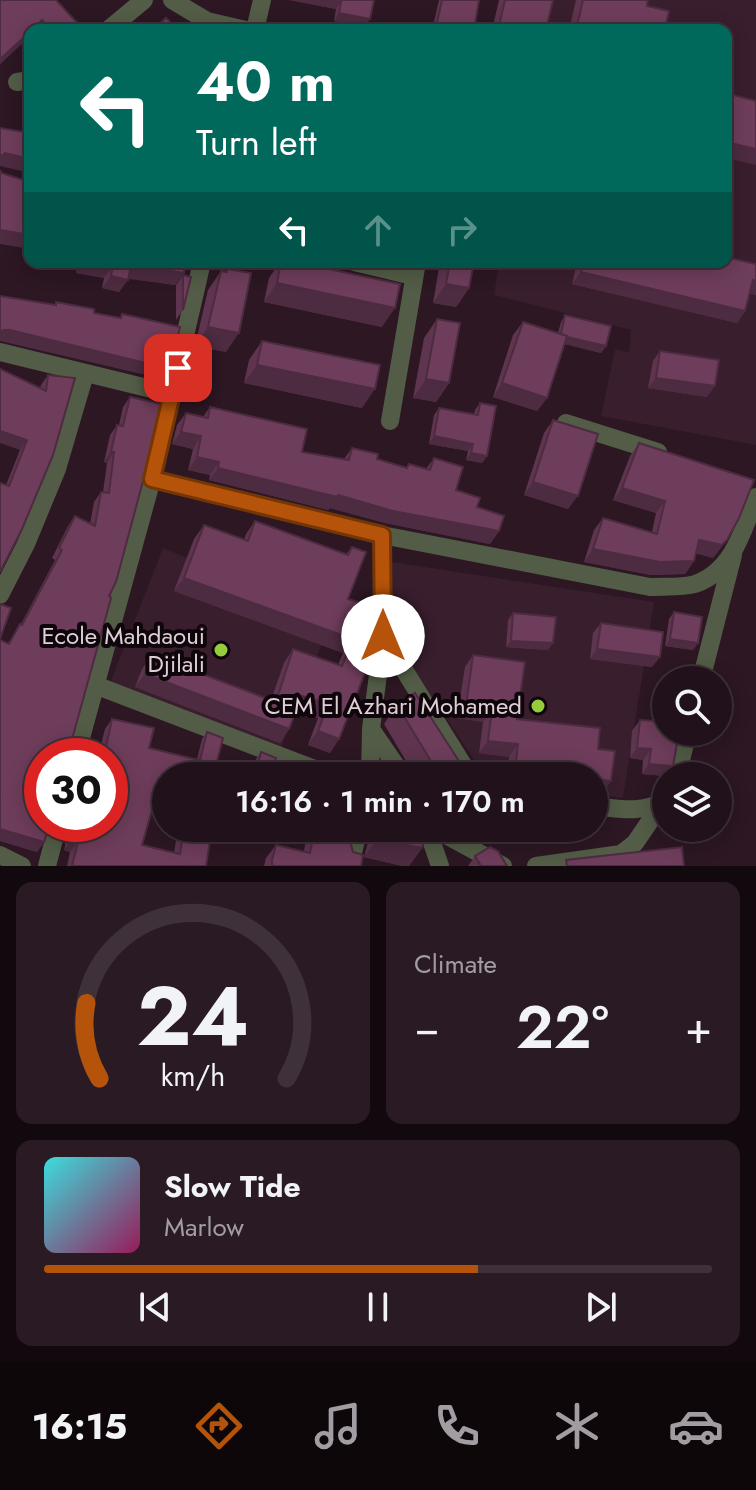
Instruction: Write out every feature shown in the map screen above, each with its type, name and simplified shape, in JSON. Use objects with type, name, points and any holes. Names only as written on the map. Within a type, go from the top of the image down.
[{"type":"street","points":[[115,24],[144,0]]},
{"type":"street","points":[[172,0],[207,21],[220,24]]},
{"type":"street","points":[[256,24],[262,0]]},
{"type":"street","points":[[81,738],[152,479],[201,268]]},
{"type":"street","points":[[390,421],[415,269]]},
{"type":"street","points":[[0,352],[172,394]]},
{"type":"street","points":[[0,595],[26,544],[57,469],[85,374]]},
{"type":"street","points":[[566,423],[683,460]]},
{"type":"street","points":[[152,479],[382,535],[650,587],[694,584],[721,568],[735,550]]},
{"type":"street","points":[[705,666],[735,550],[756,497]]},
{"type":"street","points":[[370,762],[371,729],[383,636],[382,535]]},
{"type":"street","points":[[383,636],[461,762]]},
{"type":"street","points":[[95,685],[293,762]]},
{"type":"street","points":[[371,729],[393,762]]},
{"type":"street","points":[[608,807],[632,810],[652,807]]},
{"type":"street","points":[[536,866],[621,854],[635,843],[652,819]]},
{"type":"street","points":[[47,866],[53,842]]},
{"type":"street","points":[[352,857],[356,842]]},
{"type":"street","points":[[434,842],[440,866]]},
{"type":"street","points":[[458,842],[505,866],[520,859],[529,866]]},
{"type":"street","points":[[0,855],[22,866]]},
{"type":"shaded area","points":[[552,0],[756,0],[756,445],[601,416],[615,349],[629,352],[631,330],[494,295],[498,268],[732,268],[732,24],[546,24]]},
{"type":"shaded area","name":"Ecole Mahdaoui Djilali","points":[[163,548],[332,618],[280,750],[110,683]]},
{"type":"shaded area","name":"CEM El Azhari Mohamed","points":[[392,562],[654,602],[623,798],[608,796],[608,762],[476,762],[391,636]]},
{"type":"building","points":[[0,0],[56,0],[78,24],[46,24],[42,20],[38,24],[24,24],[24,37],[0,59]]},
{"type":"building","points":[[332,0],[374,0],[370,19],[339,13],[341,2]]},
{"type":"building","points":[[442,0],[479,0],[475,24],[437,24]]},
{"type":"building","points":[[505,0],[553,0],[547,24],[499,24]]},
{"type":"building","points":[[583,0],[648,0],[647,6],[669,11],[666,24],[577,24]]},
{"type":"building","points":[[732,95],[756,101],[756,149],[732,143]]},
{"type":"building","points":[[0,128],[24,132],[24,158],[5,153],[0,157]]},
{"type":"building","points":[[0,170],[24,180],[24,234],[0,230]]},
{"type":"building","points":[[732,258],[756,264],[756,281],[753,280],[745,311],[581,272],[582,268],[732,268]]},
{"type":"building","points":[[113,268],[130,268],[128,280],[111,276]]},
{"type":"building","points":[[151,268],[184,268],[184,273]]},
{"type":"building","points":[[280,268],[324,268],[400,284],[395,308],[277,283]]},
{"type":"building","points":[[449,268],[473,268],[469,288],[446,284]]},
{"type":"building","points":[[227,269],[251,273],[239,333],[208,327],[221,271],[227,272]]},
{"type":"building","points":[[183,275],[191,277],[183,310]]},
{"type":"building","points":[[0,296],[56,305],[56,302],[94,309],[94,313],[121,318],[122,314],[180,327],[170,369],[10,330],[0,333]]},
{"type":"building","points":[[565,315],[611,326],[606,346],[561,334]]},
{"type":"building","points":[[437,319],[460,323],[449,383],[426,379]]},
{"type":"building","points":[[523,322],[567,336],[547,398],[502,383]]},
{"type":"building","points":[[262,341],[380,365],[375,389],[257,365]]},
{"type":"building","points":[[660,351],[719,360],[715,386],[656,378]]},
{"type":"building","points":[[0,369],[46,391],[48,375],[75,378],[53,455],[0,572],[0,483],[9,486],[27,440],[0,431]]},
{"type":"building","points":[[130,397],[162,404],[72,738],[24,738],[24,836],[0,829],[0,640],[9,644],[22,625],[62,550],[59,548],[75,516],[95,526],[101,492],[109,493],[114,452],[111,452],[117,425],[123,426]]},
{"type":"building","points":[[480,403],[496,406],[487,456],[471,453],[473,444],[434,436],[439,408],[478,415]]},
{"type":"building","points":[[210,407],[307,429],[302,452],[349,460],[352,448],[378,454],[377,459],[407,468],[409,464],[430,470],[434,458],[463,467],[456,490],[480,498],[477,507],[504,516],[499,531],[393,511],[338,495],[218,468],[219,462],[197,457],[201,436],[181,432],[186,413],[208,418]]},
{"type":"building","points":[[553,420],[598,434],[578,496],[533,482]]},
{"type":"building","points":[[639,443],[754,480],[739,518],[722,545],[699,540],[694,561],[660,562],[593,549],[603,518],[657,534],[665,501],[622,488]]},
{"type":"building","points":[[255,521],[348,555],[352,547],[366,552],[348,599],[380,608],[378,640],[339,739],[318,731],[328,704],[302,696],[289,729],[145,674],[152,655],[276,702],[293,649],[342,666],[353,639],[184,578],[204,525],[248,541]]},
{"type":"building","points":[[0,604],[11,608],[0,639]]},
{"type":"building","points":[[674,612],[702,617],[698,643],[670,639]]},
{"type":"building","points":[[513,613],[556,617],[553,643],[511,641]]},
{"type":"building","points":[[601,623],[663,632],[660,657],[597,649]]},
{"type":"building","points":[[473,655],[525,662],[517,719],[600,728],[598,749],[615,751],[611,781],[608,781],[608,762],[516,762],[518,744],[488,741],[492,709],[466,705]]},
{"type":"building","points":[[415,693],[460,762],[432,762],[397,705]]},
{"type":"building","points":[[112,719],[154,728],[149,748],[207,762],[152,762],[152,810],[142,845],[180,854],[182,842],[210,842],[206,866],[72,866],[78,842],[128,842],[128,738],[108,738]]},
{"type":"building","points":[[640,720],[652,721],[652,746],[677,746],[674,762],[649,764],[651,749],[637,748]]},
{"type":"building","points":[[207,732],[223,738],[217,762],[200,760]]},
{"type":"building","points":[[261,752],[276,758],[274,762],[258,762]]},
{"type":"building","points":[[312,842],[350,842],[353,852],[363,855],[361,866],[272,866],[276,845],[310,853]]},
{"type":"building","points":[[392,842],[423,842],[422,848]]},
{"type":"building","points":[[490,847],[498,851],[507,866],[481,866],[475,856]]},
{"type":"building","points":[[682,847],[684,866],[567,866],[566,860]]},
{"type":"place","name":"Ecole Mahdaoui Djilali","points":[[221,650]]},
{"type":"place","name":"CEM El Azhari Mohamed","points":[[538,706]]},
{"type":"route","points":[[178,368],[152,479],[382,535],[383,636]]}]
